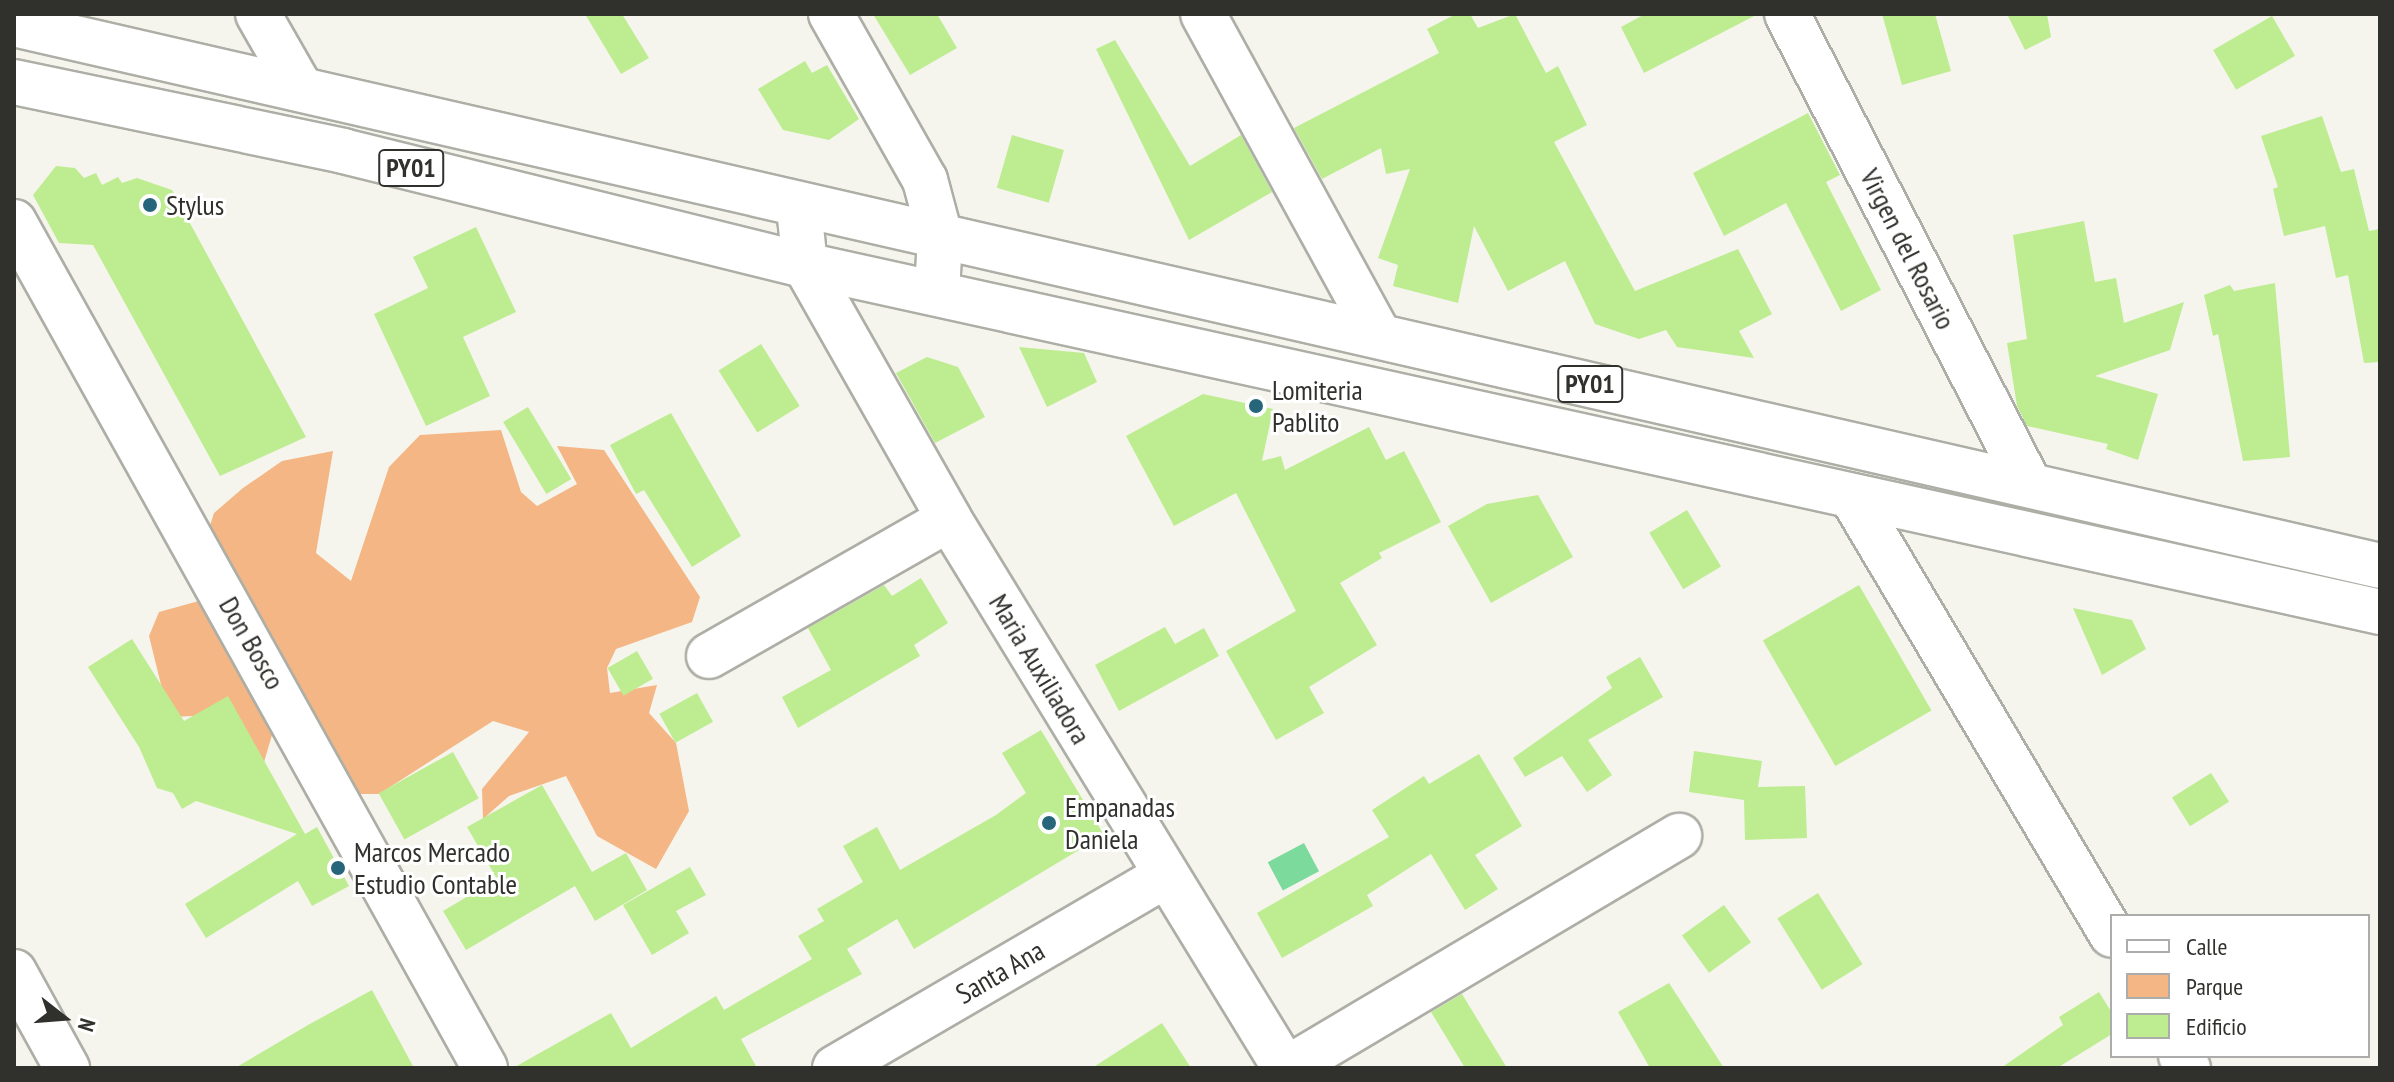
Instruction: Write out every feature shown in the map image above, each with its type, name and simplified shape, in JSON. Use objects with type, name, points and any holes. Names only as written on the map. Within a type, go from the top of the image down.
[{"type":"main road","points":[[258,14],[301,89]]},
{"type":"main road","points":[[831,14],[925,180],[940,236],[937,293]]},
{"type":"main road","points":[[1203,14],[1379,336]]},
{"type":"main road","name":"Virgen del Rosario","points":[[1787,14],[2029,484]]},
{"type":"main road","name":"PY01","points":[[14,24],[799,208],[940,236],[2380,566]]},
{"type":"main road","name":"PY01","points":[[14,82],[343,151],[805,265],[2380,612]]},
{"type":"main road","points":[[799,208],[805,265]]},
{"type":"main road","name":"Don Bosco","points":[[14,222],[485,1068]]},
{"type":"main road","name":"Maria Auxiliadora","points":[[805,265],[949,519],[1165,876],[1286,1068]]},
{"type":"main road","points":[[1852,497],[2110,932]]},
{"type":"main road","points":[[709,656],[949,519]]},
{"type":"main road","points":[[1286,1068],[1679,836]]},
{"type":"main road","name":"Santa Ana","points":[[835,1068],[1165,876]]},
{"type":"main road","points":[[14,972],[67,1068]]},
{"type":"green space","points":[[501,430],[521,492],[537,506],[577,484],[557,446],[604,450],[700,597],[692,622],[616,649],[607,668],[610,693],[657,685],[649,713],[676,743],[689,811],[656,869],[597,836],[566,776],[509,796],[483,819],[482,789],[529,732],[493,721],[379,794],[349,794],[275,725],[264,762],[194,716],[169,717],[149,636],[159,612],[224,594],[207,535],[214,513],[282,461],[333,451],[316,553],[351,581],[389,467],[420,435]]},
{"type":"shaded area","points":[[1304,843],[1319,871],[1283,891],[1268,862]]},
{"type":"building","points":[[585,14],[622,14],[649,58],[621,74]]},
{"type":"building","points":[[873,14],[937,14],[957,48],[910,75]]},
{"type":"building","points":[[1456,14],[1470,14],[1478,28],[1515,14],[1546,73],[1558,66],[1587,125],[1554,142],[1635,291],[1738,249],[1772,314],[1739,331],[1754,358],[1677,347],[1666,330],[1639,339],[1595,324],[1565,261],[1508,291],[1474,226],[1458,303],[1393,286],[1398,265],[1378,258],[1410,169],[1386,174],[1381,148],[1322,179],[1294,128],[1439,53],[1427,29]]},
{"type":"building","points":[[1645,14],[1758,14],[1644,73],[1621,27]]},
{"type":"building","points":[[1882,14],[1935,14],[1951,71],[1902,85]]},
{"type":"building","points":[[2007,14],[2047,14],[2051,37],[2025,50]]},
{"type":"building","points":[[2272,16],[2295,56],[2236,90],[2213,50]]},
{"type":"building","points":[[1115,40],[1190,166],[1241,135],[1272,192],[1189,240],[1096,49]]},
{"type":"building","points":[[805,61],[812,73],[827,65],[859,119],[829,140],[783,130],[758,89]]},
{"type":"building","points":[[1808,113],[1840,175],[1826,182],[1881,290],[1841,311],[1786,203],[1724,236],[1693,173]]},
{"type":"building","points":[[2322,116],[2341,172],[2354,169],[2369,231],[2380,229],[2380,362],[2364,363],[2348,275],[2336,278],[2325,226],[2284,236],[2273,189],[2278,187],[2261,136]]},
{"type":"building","points":[[1012,135],[1064,150],[1049,203],[997,188]]},
{"type":"building","points":[[56,166],[75,168],[84,178],[96,173],[102,185],[118,177],[122,183],[137,178],[172,190],[306,437],[220,476],[93,245],[59,243],[33,195]]},
{"type":"building","points":[[2084,221],[2095,282],[2116,278],[2124,323],[2184,302],[2170,350],[2095,376],[2158,394],[2138,460],[2106,449],[2108,444],[2027,426],[2017,406],[2007,343],[2027,339],[2013,235]]},
{"type":"building","points":[[476,227],[516,312],[463,337],[490,396],[426,426],[374,314],[428,288],[413,257]]},
{"type":"building","points":[[2275,283],[2290,457],[2243,461],[2218,334],[2213,336],[2204,295],[2230,285],[2234,291]]},
{"type":"building","points":[[761,344],[800,406],[757,432],[719,370]]},
{"type":"building","points":[[1019,347],[1084,353],[1097,382],[1047,407]]},
{"type":"building","points":[[927,357],[958,367],[985,417],[935,443],[896,373]]},
{"type":"building","points":[[1203,394],[1273,409],[1262,461],[1281,456],[1285,470],[1369,427],[1386,460],[1404,451],[1441,522],[1379,553],[1382,558],[1340,583],[1377,645],[1309,687],[1324,713],[1276,740],[1226,651],[1296,611],[1236,493],[1174,526],[1126,436]]},
{"type":"building","points":[[528,407],[571,479],[546,494],[503,422]]},
{"type":"building","points":[[671,413],[741,536],[692,567],[644,490],[636,494],[610,445]]},
{"type":"building","points":[[1538,495],[1573,557],[1491,603],[1448,526],[1487,504]]},
{"type":"building","points":[[1687,510],[1721,567],[1683,589],[1649,533]]},
{"type":"building","points":[[921,578],[948,623],[914,645],[920,656],[798,728],[782,697],[831,670],[808,628],[884,585],[892,596]]},
{"type":"building","points":[[1859,585],[1932,711],[1835,766],[1763,640]]},
{"type":"building","points":[[2073,608],[2132,620],[2146,649],[2102,675]]},
{"type":"building","points":[[1165,627],[1175,644],[1204,628],[1219,656],[1119,711],[1095,665]]},
{"type":"building","points":[[132,639],[184,721],[228,696],[305,834],[317,827],[349,886],[312,906],[298,881],[206,938],[185,904],[297,834],[196,801],[182,809],[173,793],[157,788],[139,747],[88,667]]},
{"type":"building","points":[[637,651],[653,679],[624,696],[608,668]]},
{"type":"building","points":[[1640,657],[1663,697],[1588,740],[1612,775],[1587,792],[1562,756],[1525,777],[1513,758],[1612,688],[1606,677]]},
{"type":"building","points":[[697,693],[713,722],[675,743],[659,714]]},
{"type":"building","points":[[1041,730],[1104,835],[914,949],[897,919],[847,949],[862,974],[741,1039],[757,1068],[513,1068],[611,1013],[631,1048],[716,996],[724,1010],[812,959],[798,936],[824,921],[817,909],[863,882],[843,846],[877,827],[900,870],[996,815],[1026,793],[1002,753]]},
{"type":"building","points":[[1694,751],[1762,761],[1758,787],[1805,786],[1807,838],[1745,840],[1744,800],[1689,792]]},
{"type":"building","points":[[453,752],[479,798],[404,840],[379,793]]},
{"type":"building","points":[[1479,754],[1522,826],[1475,855],[1498,889],[1465,910],[1431,854],[1367,895],[1373,906],[1282,958],[1257,913],[1389,837],[1372,810],[1424,776],[1429,784]]},
{"type":"building","points":[[2211,773],[2229,802],[2190,826],[2172,797]]},
{"type":"building","points":[[542,785],[592,872],[626,853],[647,890],[595,921],[575,886],[466,950],[443,911],[497,879],[467,827]]},
{"type":"building","points":[[690,867],[706,895],[676,911],[689,933],[652,955],[623,905]]},
{"type":"building","points":[[1818,893],[1863,964],[1822,990],[1777,918]]},
{"type":"building","points":[[1724,905],[1751,942],[1709,973],[1682,936]]},
{"type":"building","points":[[1669,983],[1724,1068],[1650,1068],[1618,1012]]},
{"type":"building","points":[[372,990],[414,1068],[235,1068],[308,1025]]},
{"type":"building","points":[[2099,992],[2110,1010],[2110,1035],[2057,1068],[2001,1068],[2063,1025],[2059,1017]]},
{"type":"building","points":[[1462,994],[1507,1068],[1465,1068],[1431,1012]]},
{"type":"building","points":[[1162,1023],[1191,1068],[1092,1068]]},
{"type":"place","name":"Stylus","points":[[150,205]]},
{"type":"place","name":"Lomiteria Pablito","points":[[1256,406]]},
{"type":"place","name":"Empanadas Daniela","points":[[1049,823]]},
{"type":"place","name":"Marcos Mercado Estudio Contable","points":[[338,868]]}]
